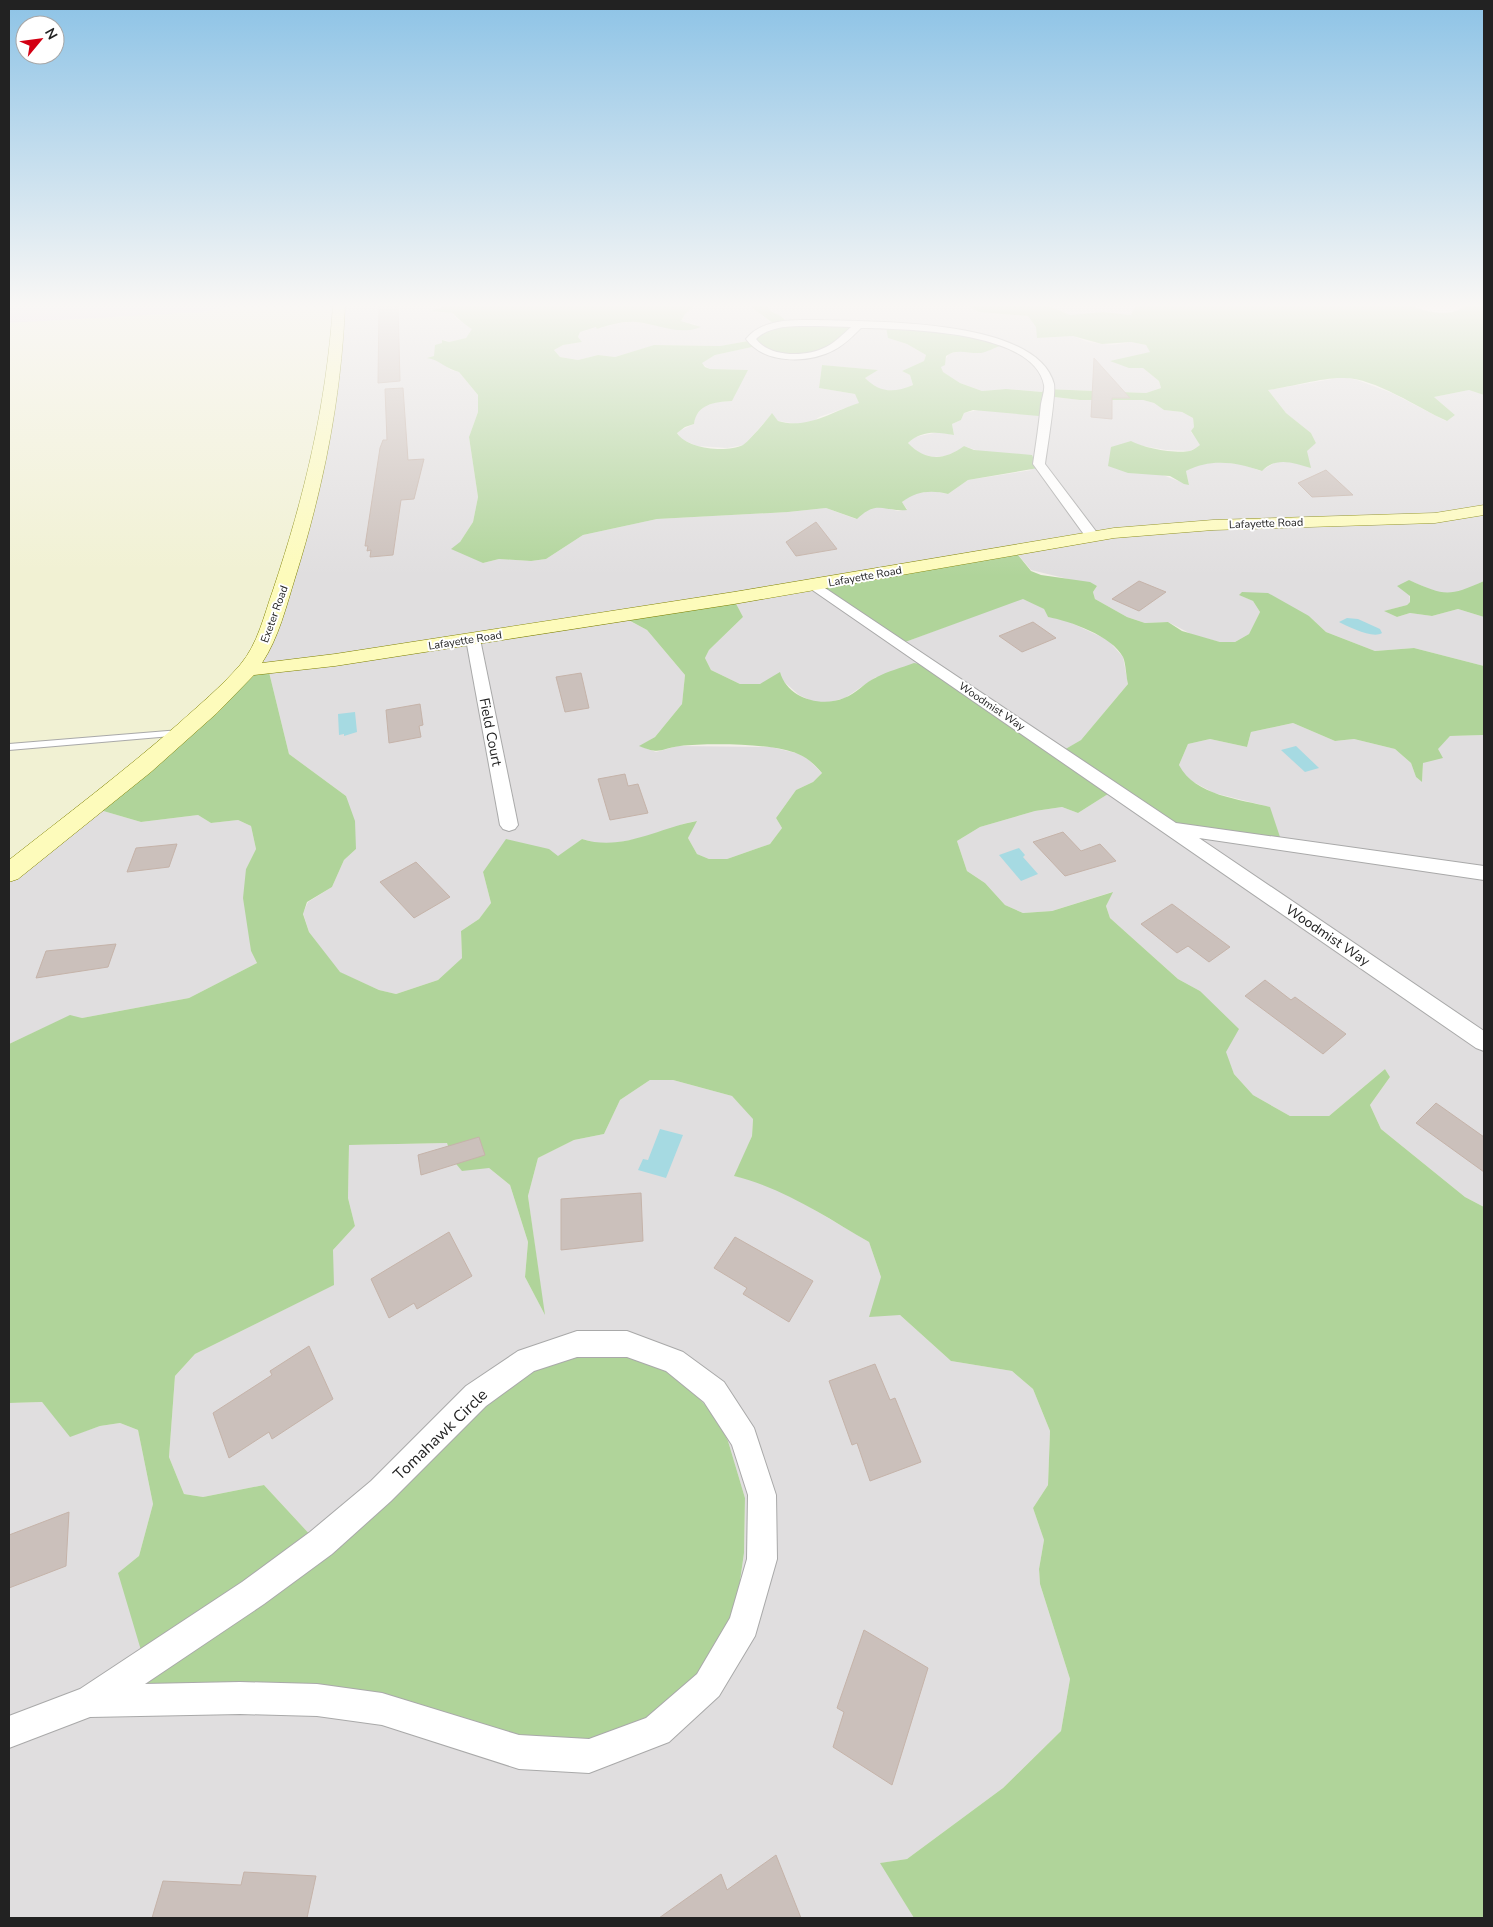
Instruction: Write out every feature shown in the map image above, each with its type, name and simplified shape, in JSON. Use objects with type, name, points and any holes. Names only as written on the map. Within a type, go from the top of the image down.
[{"type":"street","name":"Exeter Road","points":[[9,873],[143,766],[181,733],[248,668],[264,644],[300,534],[326,429],[331,396]]},
{"type":"street","points":[[1047,396],[1039,464],[1093,537]]},
{"type":"street","name":"Lafayette Road","points":[[248,668],[269,669],[473,639],[1093,537],[1167,527],[1435,518],[1484,510]]},
{"type":"street","name":"Woodmist Way","points":[[813,584],[1484,1042]]},
{"type":"street","name":"Field Court","points":[[473,639],[510,824]]},
{"type":"street","name":"Woodmist Way","points":[[1172,828],[1484,873]]},
{"type":"street","name":"Tomahawk Circle","points":[[9,1732],[90,1701],[253,1593],[321,1543],[381,1491],[476,1396],[527,1360],[577,1344],[627,1344],[674,1360],[714,1392],[744,1438],[762,1495],[762,1559],[744,1625],[708,1685],[657,1730],[589,1756],[519,1752],[457,1730],[382,1709],[317,1700],[240,1698],[90,1701]]},
{"type":"lane","points":[[9,747],[181,733]]},
{"type":"shaded area","points":[[315,396],[478,396],[478,412],[469,437],[478,497],[473,522],[460,542],[483,563],[499,559],[531,561],[546,559],[583,535],[657,519],[788,512],[826,508],[856,519],[866,510],[878,506],[898,511],[907,509],[902,502],[912,494],[933,491],[948,494],[968,480],[1032,470],[964,446],[953,455],[933,457],[917,453],[908,443],[915,437],[939,432],[954,435],[952,424],[961,420],[964,413],[1046,396],[1080,400],[1143,400],[1154,403],[1164,410],[1182,412],[1193,418],[1194,427],[1191,432],[1201,445],[1190,451],[1166,450],[1137,445],[1128,473],[1160,474],[1189,485],[1186,471],[1197,465],[1215,462],[1241,464],[1261,471],[1276,462],[1289,461],[1316,443],[1311,433],[1286,413],[1273,396],[1398,396],[1446,421],[1455,415],[1434,397],[1484,396],[1484,581],[1456,594],[1439,593],[1408,580],[1410,602],[1407,605],[1385,611],[1397,617],[1410,613],[1432,616],[1458,609],[1484,617],[1484,666],[1414,648],[1375,651],[1326,632],[1309,616],[1240,595],[1253,601],[1260,612],[1249,634],[1235,642],[1220,642],[1193,635],[1168,622],[1145,623],[1127,617],[1095,599],[1093,592],[1097,586],[1031,570],[1014,550],[897,645],[1023,598],[1044,609],[1048,617],[1065,620],[1108,640],[1123,657],[1128,684],[1081,740],[1057,755],[876,677],[845,698],[816,703],[799,695],[782,680],[760,684],[740,684],[711,670],[705,658],[709,650],[743,617],[622,617],[647,630],[685,675],[682,704],[655,737],[640,746],[656,752],[678,746],[771,747],[796,753],[807,758],[822,773],[813,782],[796,790],[776,818],[782,828],[770,844],[727,859],[709,859],[697,854],[688,838],[696,821],[650,837],[613,843],[596,843],[582,839],[558,857],[483,872],[491,903],[479,919],[461,931],[462,958],[438,980],[396,994],[379,990],[339,972],[309,932],[303,913],[308,902],[332,887],[344,860],[356,849],[346,796],[289,754],[268,668],[251,664]]},
{"type":"shaded area","points":[[734,396],[856,396],[860,403],[819,417],[813,422],[799,424],[778,421],[772,414],[744,445],[727,448],[697,446],[681,439],[677,432],[694,424],[695,416],[704,406],[717,402],[732,401]]},
{"type":"shaded area","points":[[1293,723],[1335,741],[1354,739],[1395,749],[1411,763],[1416,777],[1422,782],[1423,763],[1450,736],[1484,735],[1484,1207],[1465,1197],[1381,1129],[1370,1105],[1390,1077],[1385,1069],[1329,1116],[1290,1116],[1253,1095],[1234,1074],[1200,991],[1178,979],[1110,918],[1106,906],[1112,892],[1052,911],[1023,913],[1005,905],[985,883],[967,871],[957,841],[980,827],[1035,811],[1062,807],[1078,813],[1108,794],[1270,807],[1214,793],[1186,778],[1179,765],[1188,744],[1210,739],[1247,747],[1251,732]]},
{"type":"shaded area","points":[[93,808],[141,822],[198,815],[211,823],[238,820],[251,826],[256,849],[246,869],[251,951],[257,963],[189,998],[82,1018],[69,1016],[9,1044],[9,872]]},
{"type":"shaded area","points":[[650,1080],[673,1080],[732,1096],[753,1118],[752,1136],[735,1176],[759,1182],[784,1192],[869,1242],[881,1277],[900,1315],[951,1361],[1012,1371],[1033,1389],[1050,1431],[1048,1485],[1033,1508],[1044,1540],[1039,1569],[1040,1584],[1070,1679],[1061,1731],[1003,1788],[907,1859],[881,1863],[914,1918],[9,1918],[9,1403],[42,1402],[71,1436],[100,1426],[120,1423],[138,1430],[153,1504],[139,1556],[274,1701],[551,1764],[736,1609],[744,1553],[745,1498],[728,1441],[314,1539],[264,1485],[203,1497],[184,1494],[169,1457],[175,1376],[195,1354],[333,1285],[333,1250],[355,1226],[348,1198],[349,1145],[447,1143],[452,1159],[489,1168],[510,1185],[528,1242],[525,1277],[544,1313],[528,1196],[538,1158],[574,1140],[604,1134],[620,1100]]},
{"type":"green space","points":[[9,396],[330,396],[267,642],[82,815],[9,872]]},
{"type":"green space","points":[[478,396],[735,396],[732,401],[707,405],[699,412],[694,424],[685,427],[677,433],[689,443],[698,446],[727,449],[743,445],[772,413],[778,421],[799,423],[810,421],[859,403],[856,396],[1273,396],[1286,413],[1311,433],[1316,443],[1307,451],[1311,468],[1285,462],[1267,466],[1262,471],[1243,465],[1205,464],[1186,471],[1189,485],[1170,476],[1128,473],[1108,466],[1111,447],[1131,441],[1143,446],[1168,451],[1184,452],[1192,450],[1200,445],[1191,431],[1194,427],[1193,418],[1182,412],[1164,410],[1154,403],[1143,400],[1080,400],[1046,396],[1039,416],[973,410],[964,413],[961,420],[952,424],[954,435],[924,434],[908,443],[921,453],[935,457],[957,451],[964,446],[974,450],[1032,455],[1038,468],[968,480],[948,494],[930,492],[919,494],[902,502],[907,510],[870,509],[857,519],[826,508],[788,512],[657,519],[583,535],[546,559],[531,561],[499,559],[483,563],[451,549],[460,542],[473,522],[478,497],[469,437],[478,412]]},
{"type":"green space","points":[[1398,396],[1439,396],[1434,397],[1455,415],[1447,421]]},
{"type":"green space","points":[[1014,550],[1031,571],[1041,575],[1090,582],[1097,586],[1093,592],[1095,599],[1127,617],[1145,623],[1168,622],[1182,631],[1220,642],[1235,642],[1249,634],[1260,612],[1253,601],[1239,595],[1242,592],[1268,593],[1309,616],[1326,632],[1375,651],[1414,648],[1484,666],[1484,735],[1450,736],[1438,749],[1443,758],[1423,763],[1422,782],[1416,777],[1411,763],[1395,749],[1354,739],[1335,741],[1293,723],[1251,732],[1247,747],[1210,739],[1188,744],[1179,765],[1186,775],[1196,784],[1219,795],[1270,807],[1284,849],[1204,839],[1181,839],[1108,794],[1078,813],[1062,807],[1035,811],[980,827],[957,841],[967,871],[985,883],[1005,905],[1023,913],[1052,911],[1113,892],[1106,906],[1110,918],[1178,979],[1200,991],[1239,1029],[1226,1052],[1234,1074],[1253,1095],[1290,1116],[1329,1116],[1385,1069],[1390,1077],[1370,1105],[1381,1129],[1465,1197],[1484,1207],[1484,1918],[914,1918],[880,1863],[907,1859],[1003,1788],[1061,1731],[1070,1679],[1040,1584],[1039,1569],[1044,1540],[1033,1508],[1048,1485],[1050,1431],[1033,1389],[1012,1371],[951,1361],[900,1315],[869,1317],[881,1277],[869,1242],[821,1213],[787,1196],[752,1181],[734,1176],[752,1136],[753,1119],[732,1096],[673,1080],[650,1080],[620,1100],[604,1134],[574,1140],[538,1158],[528,1196],[545,1315],[525,1277],[528,1242],[510,1185],[489,1168],[462,1171],[452,1159],[447,1143],[349,1145],[348,1198],[355,1226],[333,1250],[334,1285],[195,1354],[175,1376],[169,1457],[184,1494],[203,1497],[264,1485],[314,1539],[506,1367],[630,1348],[676,1375],[714,1414],[728,1441],[745,1498],[744,1553],[736,1609],[699,1681],[650,1726],[551,1764],[274,1701],[134,1690],[143,1657],[118,1573],[139,1556],[153,1504],[138,1430],[120,1423],[100,1426],[70,1437],[42,1402],[9,1403],[9,1044],[70,1015],[82,1018],[189,998],[257,963],[251,951],[243,898],[246,869],[256,849],[251,826],[238,820],[211,823],[198,815],[141,822],[93,808],[244,671],[268,668],[289,754],[346,796],[355,821],[356,849],[344,860],[332,887],[307,902],[303,914],[309,932],[340,972],[379,990],[396,994],[438,980],[462,958],[461,931],[479,919],[491,903],[483,872],[506,839],[549,849],[558,856],[582,839],[611,843],[626,841],[697,821],[688,838],[697,854],[709,859],[727,859],[770,844],[782,828],[776,818],[796,790],[813,782],[822,773],[802,756],[787,750],[757,746],[706,744],[680,746],[656,751],[639,746],[655,737],[682,704],[685,675],[647,630],[621,616],[733,598],[743,617],[709,650],[705,658],[711,670],[740,684],[760,684],[780,672],[784,681],[797,694],[815,701],[835,701],[857,691],[881,675],[914,663],[920,664],[1057,754],[1081,740],[1128,684],[1123,657],[1118,649],[1100,636],[1078,626],[1048,617],[1044,609],[1023,599],[897,645],[820,586]]},
{"type":"green space","points":[[1409,580],[1446,593],[1462,590],[1484,581],[1484,617],[1458,609],[1432,616],[1410,613],[1397,617],[1384,611],[1407,605],[1410,602],[1410,596],[1397,586]]},
{"type":"water","points":[[1347,618],[1358,619],[1380,629],[1382,633],[1373,635],[1339,622]]},
{"type":"water","points":[[355,712],[357,732],[344,736],[344,734],[339,735],[338,714]]},
{"type":"water","points":[[1296,746],[1319,768],[1305,772],[1281,750]]},
{"type":"water","points":[[1019,848],[1025,855],[1023,857],[1038,874],[1021,881],[999,855]]},
{"type":"water","points":[[660,1129],[683,1135],[666,1178],[638,1170],[643,1159],[648,1160]]},
{"type":"building","points":[[385,396],[404,396],[408,460],[424,459],[414,499],[401,500],[393,555],[370,557],[371,550],[367,551],[368,546],[365,546],[380,448],[383,440],[387,440]]},
{"type":"building","points":[[1092,396],[1128,396],[1130,398],[1112,398],[1112,419],[1091,417]]},
{"type":"building","points":[[1326,470],[1353,495],[1312,497],[1298,483]]},
{"type":"building","points":[[816,522],[837,549],[796,556],[786,542]]},
{"type":"building","points":[[1139,581],[1166,592],[1139,611],[1112,599]]},
{"type":"building","points":[[1033,622],[1056,638],[1022,652],[999,636]]},
{"type":"building","points":[[581,673],[589,708],[565,712],[556,677]]},
{"type":"building","points":[[420,704],[423,725],[419,726],[421,737],[389,743],[386,710]]},
{"type":"building","points":[[625,774],[628,786],[638,784],[648,813],[610,820],[598,779]]},
{"type":"building","points":[[1063,832],[1081,851],[1100,844],[1116,861],[1065,876],[1033,842]]},
{"type":"building","points":[[177,844],[169,867],[127,872],[136,848]]},
{"type":"building","points":[[416,862],[450,897],[414,918],[380,882]]},
{"type":"building","points":[[1172,904],[1230,947],[1209,962],[1188,946],[1177,953],[1141,924]]},
{"type":"building","points":[[116,944],[108,967],[36,978],[46,951]]},
{"type":"building","points":[[1265,980],[1291,1000],[1295,997],[1346,1034],[1323,1054],[1245,996]]},
{"type":"building","points":[[1436,1103],[1484,1137],[1484,1172],[1416,1123]]},
{"type":"building","points":[[479,1137],[485,1155],[421,1175],[418,1155]]},
{"type":"building","points":[[641,1193],[643,1241],[561,1250],[561,1199]]},
{"type":"building","points":[[449,1232],[472,1276],[417,1309],[414,1303],[389,1318],[371,1279]]},
{"type":"building","points":[[735,1237],[813,1281],[789,1322],[743,1294],[747,1288],[714,1268]]},
{"type":"building","points":[[309,1346],[333,1399],[272,1439],[269,1432],[229,1458],[213,1413],[272,1375],[270,1371]]},
{"type":"building","points":[[875,1364],[890,1400],[895,1398],[921,1462],[870,1481],[857,1443],[852,1445],[829,1381]]},
{"type":"building","points":[[69,1512],[66,1566],[9,1588],[9,1535]]},
{"type":"building","points":[[864,1630],[928,1668],[892,1785],[833,1747],[844,1712],[837,1708]]},
{"type":"building","points":[[776,1855],[801,1918],[659,1918],[721,1874],[727,1890]]},
{"type":"building","points":[[244,1872],[316,1876],[307,1918],[152,1918],[163,1881],[241,1885]]}]
